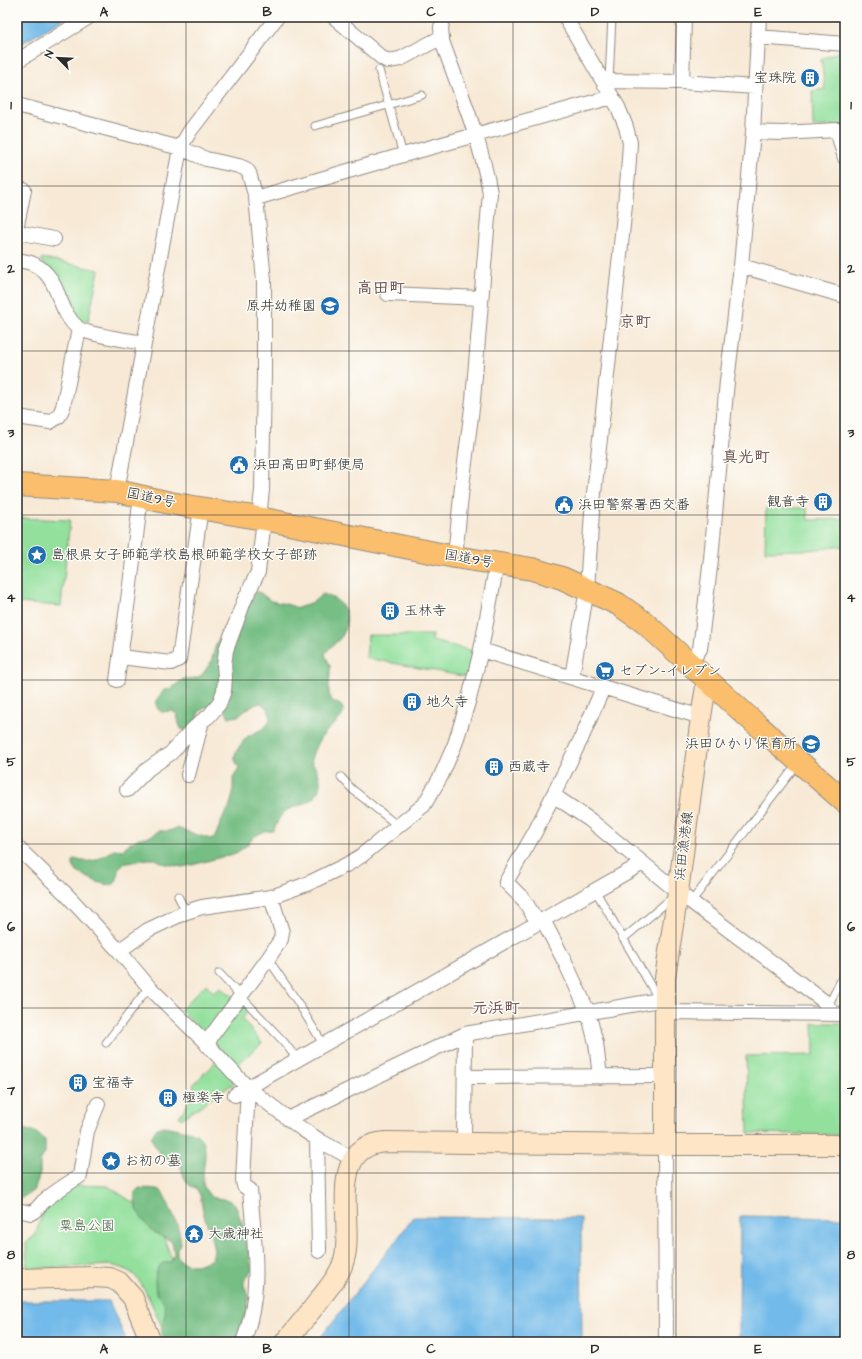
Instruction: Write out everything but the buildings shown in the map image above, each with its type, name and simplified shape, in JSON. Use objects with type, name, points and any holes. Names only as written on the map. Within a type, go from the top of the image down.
[{"type":"highway","name":"国道9号","points":[[17,485],[117,491],[455,557],[532,569],[562,578],[618,604],[645,623],[845,802]]},
{"type":"street","points":[[17,61],[89,17]]},
{"type":"street","points":[[117,491],[180,148],[183,140],[277,17]]},
{"type":"street","points":[[334,17],[382,58],[388,61],[400,59],[442,37]]},
{"type":"street","points":[[444,17],[441,27],[442,37],[476,134],[486,170],[490,193],[473,400],[455,557]]},
{"type":"street","points":[[565,17],[606,81],[626,127],[630,143],[592,512],[587,589],[572,677]]},
{"type":"street","points":[[682,82],[684,17]]},
{"type":"street","points":[[690,663],[700,649],[711,558],[727,381],[741,266],[753,132],[759,17]]},
{"type":"street","points":[[758,37],[845,44]]},
{"type":"street","points":[[606,81],[682,82],[755,87]]},
{"type":"street","points":[[256,198],[476,134],[612,97]]},
{"type":"street","points":[[17,105],[180,148],[206,159],[239,166],[246,169],[249,173],[256,198],[263,260],[264,288],[262,490],[258,572],[244,601],[226,650],[224,665],[224,691],[219,704],[210,716],[202,721],[171,753],[148,769],[127,790]]},
{"type":"street","points":[[753,132],[782,133],[837,130],[845,158]]},
{"type":"street","points":[[17,224],[24,190]]},
{"type":"street","points":[[17,232],[54,238]]},
{"type":"street","points":[[18,263],[34,264],[46,273],[55,288],[64,310],[79,329],[144,343]]},
{"type":"street","points":[[741,266],[845,296]]},
{"type":"street","points":[[388,294],[481,298]]},
{"type":"street","points":[[17,417],[50,422],[59,416],[63,406],[79,329]]},
{"type":"street","points":[[117,680],[141,496]]},
{"type":"street","points":[[120,657],[171,663],[179,659],[201,508]]},
{"type":"street","points":[[119,951],[148,930],[186,912],[202,907],[271,897],[307,884],[348,864],[373,847],[424,805],[441,776],[454,744],[468,700],[481,650],[498,563]]},
{"type":"street","points":[[481,650],[701,718]]},
{"type":"street","name":"浜田漁港線","points":[[665,1145],[663,1004],[665,978],[684,897],[701,718],[708,680]]},
{"type":"street","points":[[600,1077],[596,1043],[588,1012],[566,964],[540,921],[524,900],[506,882],[535,832],[581,739],[603,688]]},
{"type":"street","points":[[188,775],[202,721]]},
{"type":"street","points":[[553,795],[590,820],[684,897],[836,1011]]},
{"type":"street","points":[[17,847],[68,896],[119,951],[149,987],[248,1088],[317,1139],[354,1159]]},
{"type":"street","points":[[235,1095],[643,863]]},
{"type":"street","points":[[207,1045],[212,1035],[281,939],[283,934],[271,897]]},
{"type":"street","points":[[288,1119],[465,1034],[588,1012],[663,1004],[836,1011]]},
{"type":"street","points":[[464,1142],[465,1034]]},
{"type":"street","points":[[464,1077],[665,1076]]},
{"type":"street","points":[[243,1342],[251,1317],[256,1281],[255,1245],[250,1190],[244,1186],[243,1180],[248,1088]]},
{"type":"street","points":[[17,1210],[31,1213],[42,1203],[80,1176],[87,1131],[98,1104]]},
{"type":"street","points":[[317,1139],[319,1251]]},
{"type":"street","points":[[285,1342],[332,1284],[339,1273],[346,1251],[346,1184],[349,1168],[358,1154],[368,1146],[379,1143],[464,1142],[665,1145],[845,1145]]},
{"type":"street","points":[[665,1145],[666,1342]]},
{"type":"street","points":[[17,1279],[94,1277],[110,1278],[119,1282],[133,1298],[151,1342]]},
{"type":"lane","points":[[606,81],[612,17]]},
{"type":"lane","points":[[379,70],[403,155]]},
{"type":"lane","points":[[315,126],[422,95]]},
{"type":"lane","points":[[623,939],[684,897],[799,762]]},
{"type":"lane","points":[[341,777],[352,789],[398,826]]},
{"type":"lane","points":[[595,890],[663,1004]]},
{"type":"lane","points":[[178,896],[186,912]]},
{"type":"lane","points":[[268,959],[297,1001],[323,1044]]},
{"type":"lane","points":[[836,1011],[845,972]]},
{"type":"lane","points":[[219,973],[284,1042],[297,1059]]},
{"type":"lane","points":[[106,1043],[149,987]]},
{"type":"green space","points":[[845,50],[845,125],[813,127],[812,91],[825,89],[821,59]]},
{"type":"green space","points":[[42,258],[99,270],[88,322],[80,320],[74,314],[42,262]]},
{"type":"green space","points":[[766,508],[807,508],[808,520],[842,519],[842,516],[845,516],[845,546],[809,550],[765,551]]},
{"type":"green space","points":[[17,518],[70,520],[61,606],[17,603]]},
{"type":"green space","points":[[256,592],[259,592],[271,601],[298,608],[313,602],[323,594],[338,602],[345,611],[347,619],[344,632],[325,654],[330,666],[329,694],[331,699],[341,706],[344,712],[339,720],[326,731],[320,739],[312,755],[311,760],[318,772],[320,780],[318,791],[315,796],[308,802],[288,809],[279,819],[273,831],[263,832],[255,836],[247,845],[236,853],[182,867],[162,863],[156,859],[147,859],[123,864],[118,869],[117,881],[114,884],[108,885],[97,882],[77,872],[73,866],[75,859],[81,861],[95,860],[114,850],[123,850],[126,846],[139,838],[147,838],[159,831],[169,831],[177,828],[210,839],[215,837],[223,817],[229,808],[233,794],[233,778],[239,767],[235,760],[236,753],[246,738],[264,728],[270,720],[270,713],[261,703],[253,705],[242,714],[233,717],[229,717],[225,711],[227,669],[250,597]]},
{"type":"green space","points":[[229,619],[232,619],[222,683],[214,705],[204,708],[199,712],[197,719],[187,730],[181,729],[177,714],[172,711],[161,712],[157,708],[157,699],[164,690],[172,688],[183,679],[196,678],[202,675],[211,662],[216,644]]},
{"type":"green space","points":[[368,635],[432,635],[432,641],[474,651],[467,677],[366,658]]},
{"type":"green space","points":[[206,984],[214,992],[220,987],[235,998],[207,1036],[180,1010]]},
{"type":"green space","points":[[241,1000],[249,1010],[242,1019],[262,1043],[236,1066],[213,1042]]},
{"type":"green space","points":[[813,1023],[845,1023],[845,1135],[748,1133],[746,1056],[814,1055]]},
{"type":"green space","points":[[217,1060],[236,1082],[181,1119],[179,1117],[195,1090],[193,1085]]},
{"type":"green space","points":[[164,1126],[188,1131],[197,1135],[202,1141],[205,1147],[203,1180],[205,1188],[211,1197],[228,1200],[235,1204],[246,1235],[252,1270],[244,1281],[244,1286],[249,1295],[247,1310],[236,1342],[164,1342],[162,1328],[165,1305],[156,1293],[155,1277],[158,1269],[163,1263],[171,1262],[174,1253],[172,1242],[155,1233],[145,1223],[135,1203],[135,1192],[139,1188],[156,1189],[163,1193],[178,1227],[181,1244],[177,1248],[177,1256],[185,1263],[189,1265],[197,1265],[212,1259],[214,1250],[200,1195],[196,1188],[189,1185],[184,1177],[181,1167],[174,1161],[164,1158],[151,1138],[157,1128]]},
{"type":"green space","points":[[23,1129],[35,1132],[45,1140],[45,1153],[40,1161],[40,1174],[34,1190],[17,1201],[17,1134]]},
{"type":"green space","name":"粟島公園","points":[[74,1185],[108,1186],[138,1206],[163,1236],[185,1293],[168,1342],[153,1307],[139,1280],[132,1273],[120,1267],[111,1265],[27,1269],[26,1242],[35,1236],[44,1208]]},
{"type":"water","points":[[17,17],[67,17],[17,46]]},
{"type":"water","points":[[740,1216],[845,1218],[845,1342],[739,1342]]},
{"type":"water","points":[[414,1217],[581,1218],[582,1342],[317,1342]]},
{"type":"water","points":[[17,1301],[109,1301],[127,1342],[17,1342]]},
{"type":"place","name":"宝珠院","points":[[810,78]]},
{"type":"place","name":"原井幼稚園","points":[[330,306]]},
{"type":"place","name":"浜田高田町郵便局","points":[[239,465]]},
{"type":"place","name":"観音寺","points":[[823,502]]},
{"type":"place","name":"浜田警察署西交番","points":[[564,505]]},
{"type":"place","name":"島根県女子師範学校島根師範学校女子部跡","points":[[37,555]]},
{"type":"place","name":"玉林寺","points":[[390,611]]},
{"type":"place","name":"セブン-イレブン","points":[[605,671]]},
{"type":"place","name":"地久寺","points":[[412,702]]},
{"type":"place","name":"浜田ひかり保育所","points":[[811,744]]},
{"type":"place","name":"西蔵寺","points":[[494,767]]},
{"type":"place","name":"宝福寺","points":[[78,1083]]},
{"type":"place","name":"極楽寺","points":[[168,1098]]},
{"type":"place","name":"お初の墓","points":[[111,1161]]},
{"type":"place","name":"大歳神社","points":[[194,1234]]},
{"type":"district","name":"高田町","points":[[381,288]]},
{"type":"district","name":"京町","points":[[635,322]]},
{"type":"district","name":"真光町","points":[[746,457]]},
{"type":"district","name":"元浜町","points":[[496,1008]]}]
